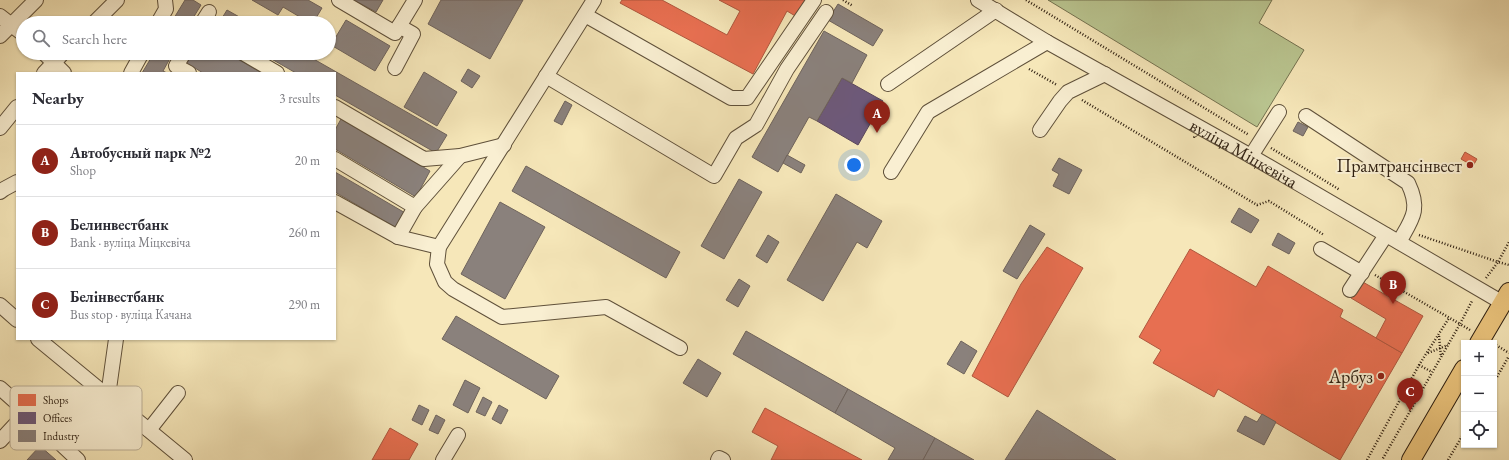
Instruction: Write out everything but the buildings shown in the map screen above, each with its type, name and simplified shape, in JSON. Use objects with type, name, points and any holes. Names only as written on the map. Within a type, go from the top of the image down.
[{"type":"main road","points":[[1481,340],[1507,300]]},
{"type":"main road","points":[[1411,460],[1461,374]]},
{"type":"street","points":[[20,16],[36,0]]},
{"type":"street","points":[[101,16],[118,0]]},
{"type":"street","points":[[162,16],[166,9],[165,0]]},
{"type":"street","points":[[338,0],[395,32],[415,0]]},
{"type":"street","points":[[594,0],[439,247],[437,264],[445,282],[453,289],[502,317],[606,307],[680,348]]},
{"type":"street","points":[[585,15],[731,98],[747,98],[814,0]]},
{"type":"street","name":"вуліца Міцкевіча","points":[[978,0],[1047,42],[1251,156],[1386,235],[1507,300]]},
{"type":"street","points":[[888,84],[996,10]]},
{"type":"street","points":[[546,76],[714,176],[736,138],[756,125],[787,69],[826,12]]},
{"type":"street","points":[[0,16],[16,28]]},
{"type":"street","points":[[0,36],[16,20]]},
{"type":"street","points":[[395,68],[413,34],[399,26]]},
{"type":"street","points":[[891,172],[928,112],[1016,62],[1047,42]]},
{"type":"street","points":[[45,72],[51,60]]},
{"type":"street","points":[[56,60],[63,72]]},
{"type":"street","points":[[132,72],[138,60]]},
{"type":"street","points":[[180,60],[176,66],[187,72]]},
{"type":"street","points":[[255,60],[275,72]]},
{"type":"street","points":[[1040,130],[1068,92],[1105,74]]},
{"type":"street","points":[[0,128],[16,108]]},
{"type":"street","points":[[336,108],[424,159],[460,156],[504,145]]},
{"type":"street","points":[[1251,156],[1279,112]]},
{"type":"street","points":[[1306,116],[1408,183],[1414,195],[1415,207],[1412,219],[1399,242]]},
{"type":"street","points":[[398,237],[415,207],[460,156]]},
{"type":"street","points":[[336,161],[415,207]]},
{"type":"street","points":[[0,192],[16,183]]},
{"type":"street","points":[[336,203],[398,237],[439,247]]},
{"type":"street","points":[[1350,290],[1386,235]]},
{"type":"street","points":[[1325,243],[1363,271]]},
{"type":"street","points":[[0,305],[16,319]]},
{"type":"street","points":[[39,340],[96,386]]},
{"type":"street","points":[[109,386],[116,340]]},
{"type":"street","points":[[0,388],[10,397]]},
{"type":"street","points":[[149,430],[178,393]]},
{"type":"street","points":[[142,424],[185,460]]},
{"type":"street","points":[[0,441],[10,430]]},
{"type":"street","points":[[443,460],[458,435]]},
{"type":"street","points":[[67,450],[78,460]]},
{"type":"street","points":[[718,460],[719,458],[723,460]]},
{"type":"path","points":[[843,0],[853,6]]},
{"type":"path","points":[[1016,62],[1257,205],[1268,201],[1325,243]]},
{"type":"path","points":[[1498,262],[1509,242]]},
{"type":"path","points":[[1363,271],[1460,324],[1382,460]]},
{"type":"path","points":[[1366,460],[1419,365],[1428,354],[1449,318]]},
{"type":"path","points":[[1439,336],[1441,357]]},
{"type":"path","points":[[1428,354],[1448,345]]},
{"type":"path","points":[[1497,346],[1509,353]]},
{"type":"path","points":[[1497,377],[1509,356]]},
{"type":"path","points":[[1419,365],[1432,372]]},
{"type":"path","points":[[1448,460],[1461,438]]},
{"type":"green space","points":[[1048,0],[1272,0],[1259,23],[1304,50],[1257,127]]},
{"type":"place","name":"Автобусный парк №2","points":[[877,133]]},
{"type":"place","name":"Прамтрансінвест","points":[[1470,165]]},
{"type":"place","name":"Белинвестбанк","points":[[1393,304]]},
{"type":"place","name":"Арбуз","points":[[1381,376]]},
{"type":"place","name":"Белінвестбанк","points":[[1410,411]]}]
